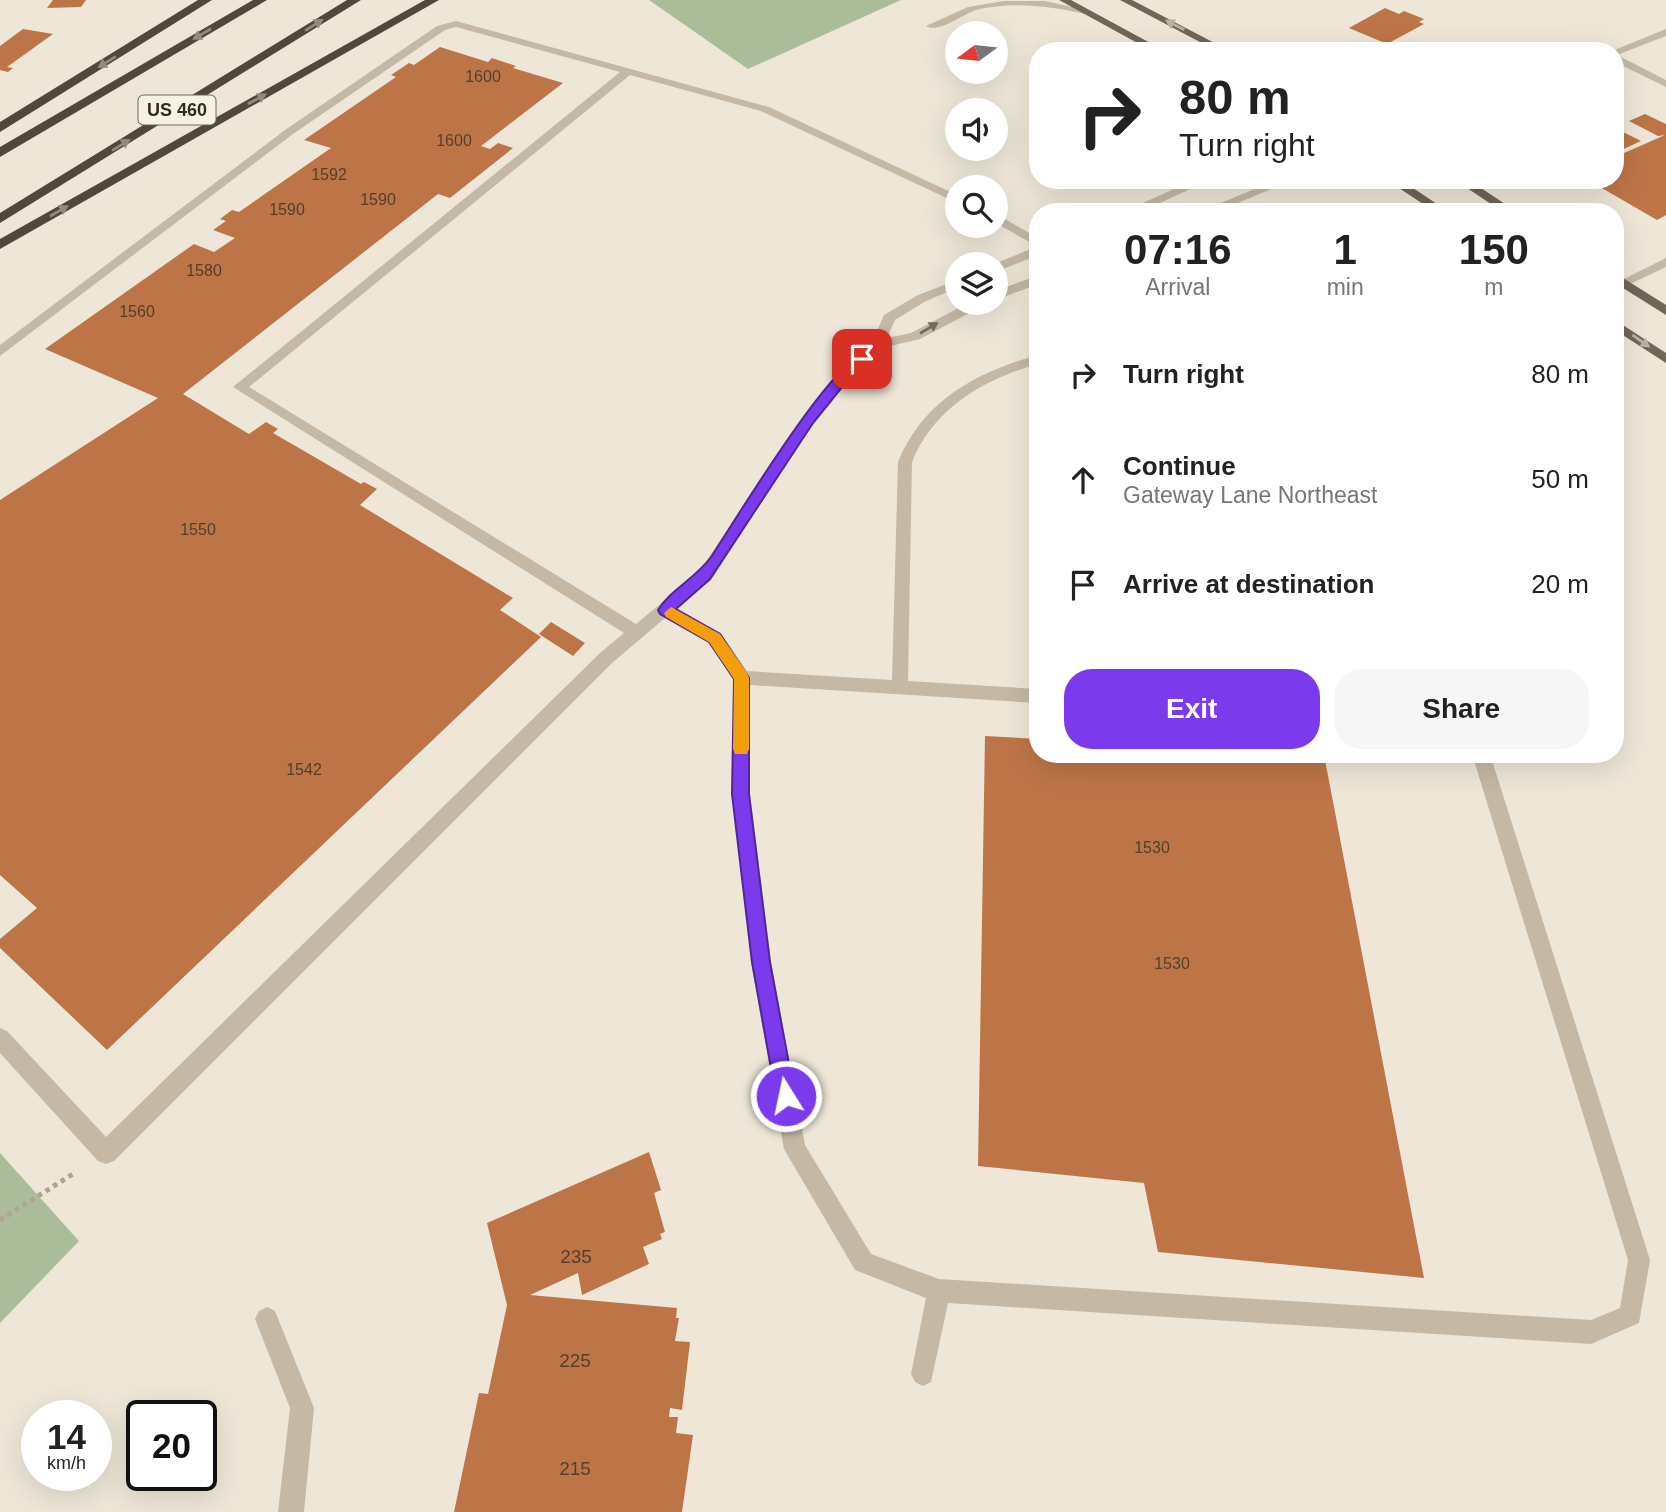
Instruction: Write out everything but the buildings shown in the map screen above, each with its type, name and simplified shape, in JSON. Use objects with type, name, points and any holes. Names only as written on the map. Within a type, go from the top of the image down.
[{"type":"highway","points":[[0,128],[206,0]]},
{"type":"highway","name":"US 460","points":[[0,153],[261,0]]},
{"type":"highway","name":"US 460","points":[[0,219],[355,0]]},
{"type":"highway","points":[[0,245],[433,0]]},
{"type":"main road","points":[[1064,0],[1143,42]]},
{"type":"main road","points":[[1125,0],[1207,42]]},
{"type":"main road","points":[[1407,189],[1429,203]]},
{"type":"main road","points":[[1475,189],[1497,203]]},
{"type":"main road","points":[[1624,283],[1666,311]]},
{"type":"main road","points":[[1624,330],[1666,359]]},
{"type":"street","points":[[931,26],[980,3],[1031,1],[1085,11]]},
{"type":"street","points":[[0,352],[289,132],[441,28],[456,24],[765,109],[945,193]]},
{"type":"street","points":[[1624,48],[1666,32]]},
{"type":"street","points":[[1624,63],[1666,84]]},
{"type":"street","points":[[628,71],[240,387],[637,633]]},
{"type":"street","points":[[1150,203],[1183,189]]},
{"type":"street","points":[[1228,203],[1264,189]]},
{"type":"street","points":[[1008,225],[1029,238]]},
{"type":"street","points":[[1008,263],[1029,254]]},
{"type":"street","points":[[1624,278],[1666,262]]},
{"type":"street","points":[[1008,291],[1029,283]]},
{"type":"street","points":[[0,1038],[106,1153],[606,658],[705,576],[808,420],[846,373],[878,345],[889,318],[922,298],[945,289]]},
{"type":"street","points":[[878,345],[915,336],[955,315]]},
{"type":"street","points":[[900,687],[905,463],[910,445],[921,427],[964,392],[991,376],[1029,362]]},
{"type":"street","points":[[665,610],[715,638],[742,678],[741,794],[761,962],[795,1149],[863,1262],[939,1291],[1591,1332],[1631,1315],[1639,1260],[1484,763]]},
{"type":"street","points":[[742,678],[1029,695]]},
{"type":"street","points":[[923,1374],[939,1291]]},
{"type":"street","points":[[267,1319],[302,1408],[291,1512]]},
{"type":"path","points":[[0,1220],[106,1153]]},
{"type":"green space","points":[[649,0],[901,0],[748,69]]},
{"type":"green space","points":[[0,1153],[79,1241],[0,1323]]},
{"type":"slow traffic","points":[[671,613],[715,638],[742,678],[741,749]]},
{"type":"route","points":[[786,1096],[761,962],[741,794],[742,678],[715,638],[665,610],[705,576],[808,420],[846,373],[862,359]]}]
